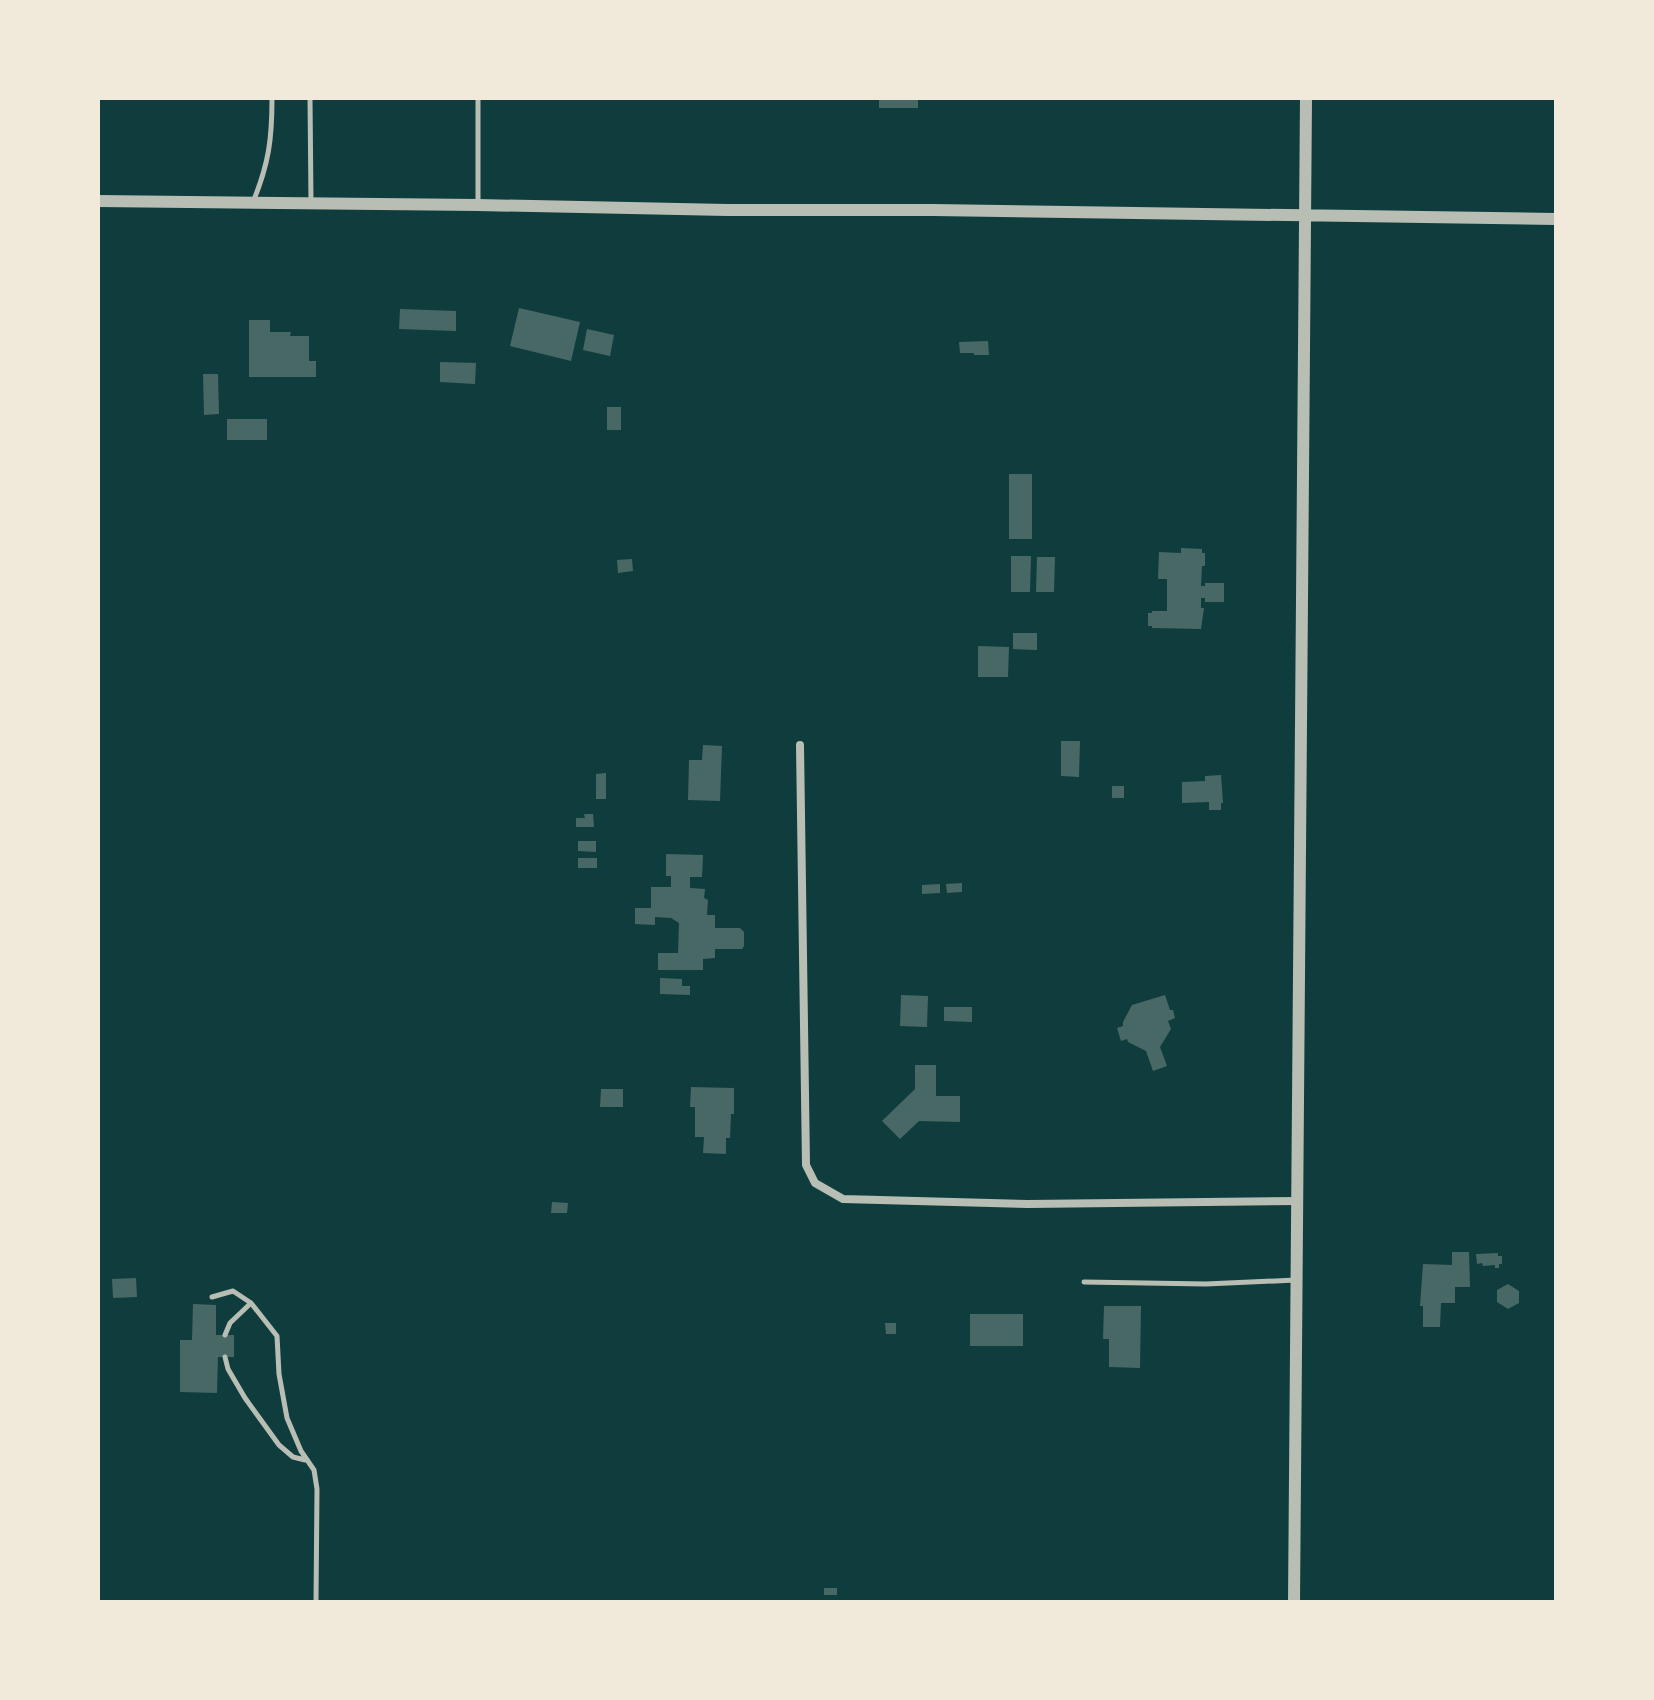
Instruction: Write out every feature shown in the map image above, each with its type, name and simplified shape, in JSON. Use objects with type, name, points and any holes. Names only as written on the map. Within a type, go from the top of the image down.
[{"type":"street","points":[[1294,1602],[1306,98]]},
{"type":"street","points":[[98,201],[1556,219]]},
{"type":"street","points":[[800,745],[806,1165],[815,1183],[843,1199],[1028,1204],[1298,1201]]},
{"type":"lane","points":[[252,203],[269,154],[272,98]]},
{"type":"lane","points":[[310,98],[311,203]]},
{"type":"lane","points":[[478,98],[478,205]]},
{"type":"lane","points":[[1084,1282],[1206,1284],[1297,1280]]},
{"type":"lane","points":[[212,1297],[233,1291],[251,1303],[277,1336],[279,1374],[287,1418],[301,1451],[314,1470],[317,1489],[316,1602]]},
{"type":"lane","points":[[225,1335],[230,1323],[251,1303]]},
{"type":"lane","points":[[225,1357],[228,1369],[245,1398],[279,1445],[293,1457],[308,1461]]},
{"type":"building","points":[[879,98],[918,98],[918,108],[879,108]]},
{"type":"building","points":[[519,308],[580,322],[571,361],[510,346]]},
{"type":"building","points":[[400,309],[456,311],[456,331],[399,329]]},
{"type":"building","points":[[249,320],[270,320],[270,332],[309,336],[309,361],[316,361],[316,377],[249,377]]},
{"type":"building","points":[[587,329],[614,335],[610,356],[583,350]]},
{"type":"building","points":[[988,341],[989,355],[960,353],[959,342]]},
{"type":"building","points":[[440,362],[476,363],[475,384],[440,382]]},
{"type":"building","points":[[203,374],[218,374],[219,414],[204,415]]},
{"type":"building","points":[[607,407],[621,407],[621,430],[607,430]]},
{"type":"building","points":[[227,419],[267,419],[267,440],[227,440]]},
{"type":"building","points":[[1009,474],[1032,474],[1032,539],[1009,539]]},
{"type":"building","points":[[1181,548],[1202,549],[1205,566],[1202,566],[1201,586],[1205,583],[1224,583],[1224,602],[1205,602],[1205,598],[1201,598],[1201,608],[1204,608],[1201,629],[1152,628],[1148,626],[1148,613],[1167,611],[1167,579],[1158,579],[1159,552],[1181,553]]},
{"type":"building","points":[[1011,556],[1031,556],[1030,592],[1011,592]]},
{"type":"building","points":[[1037,557],[1055,557],[1054,592],[1036,592]]},
{"type":"building","points":[[632,559],[633,571],[618,573],[617,560]]},
{"type":"building","points":[[1013,633],[1037,633],[1037,650],[1013,649]]},
{"type":"building","points":[[978,646],[1009,647],[1008,677],[978,677]]},
{"type":"building","points":[[1061,741],[1080,741],[1079,777],[1061,776]]},
{"type":"building","points":[[703,745],[722,746],[720,801],[688,800],[689,760],[702,760]]},
{"type":"building","points":[[606,773],[606,799],[596,799],[596,774]]},
{"type":"building","points":[[1221,775],[1221,810],[1209,810],[1209,802],[1182,803],[1182,782],[1205,781],[1205,776]]},
{"type":"building","points":[[1112,786],[1124,786],[1124,798],[1112,798]]},
{"type":"building","points":[[584,814],[593,814],[594,827],[576,827],[576,818],[585,818]]},
{"type":"building","points":[[578,841],[596,841],[596,852],[578,851]]},
{"type":"building","points":[[666,854],[703,855],[702,877],[690,877],[690,888],[705,889],[707,915],[715,915],[715,928],[740,928],[744,932],[742,949],[715,949],[715,958],[703,959],[703,970],[658,970],[658,953],[678,953],[679,923],[671,918],[655,917],[655,925],[635,924],[635,908],[651,908],[651,887],[671,887],[671,876],[666,876]]},
{"type":"building","points":[[578,858],[597,858],[597,868],[578,868]]},
{"type":"building","points":[[962,883],[962,892],[947,893],[946,884]]},
{"type":"building","points":[[940,884],[940,893],[922,894],[922,885]]},
{"type":"building","points":[[660,978],[682,979],[682,986],[690,986],[690,995],[660,994]]},
{"type":"building","points":[[901,995],[928,996],[927,1027],[900,1026]]},
{"type":"building","points":[[1165,995],[1175,1018],[1168,1021],[1171,1029],[1160,1047],[1167,1066],[1153,1071],[1146,1051],[1127,1039],[1121,1041],[1117,1028],[1123,1026],[1132,1005]]},
{"type":"building","points":[[944,1007],[972,1007],[972,1022],[944,1021]]},
{"type":"building","points":[[915,1065],[936,1065],[936,1096],[960,1096],[960,1122],[919,1121],[900,1139],[882,1121],[915,1089]]},
{"type":"building","points":[[691,1087],[734,1088],[734,1114],[731,1114],[730,1138],[726,1138],[726,1154],[703,1153],[704,1137],[695,1137],[695,1107],[690,1107]]},
{"type":"building","points":[[601,1089],[623,1089],[623,1107],[600,1107]]},
{"type":"building","points":[[552,1202],[568,1203],[567,1213],[551,1213]]},
{"type":"building","points":[[1452,1252],[1469,1252],[1470,1287],[1455,1287],[1455,1303],[1441,1303],[1440,1327],[1423,1327],[1423,1306],[1420,1306],[1423,1264],[1452,1265]]},
{"type":"building","points":[[1498,1253],[1502,1256],[1499,1268],[1477,1264],[1476,1254]]},
{"type":"building","points":[[136,1278],[137,1297],[113,1298],[112,1279]]},
{"type":"building","points":[[1508,1284],[1519,1291],[1519,1303],[1508,1309],[1497,1302],[1497,1290]]},
{"type":"building","points":[[193,1304],[216,1305],[216,1335],[234,1335],[234,1357],[218,1357],[217,1393],[180,1392],[180,1340],[192,1340]]},
{"type":"building","points":[[1104,1306],[1141,1306],[1140,1368],[1109,1367],[1109,1339],[1103,1339]]},
{"type":"building","points":[[970,1314],[1023,1314],[1023,1346],[970,1346]]},
{"type":"building","points":[[885,1323],[896,1323],[896,1334],[886,1334]]},
{"type":"building","points":[[824,1588],[837,1588],[837,1595],[824,1595]]}]
